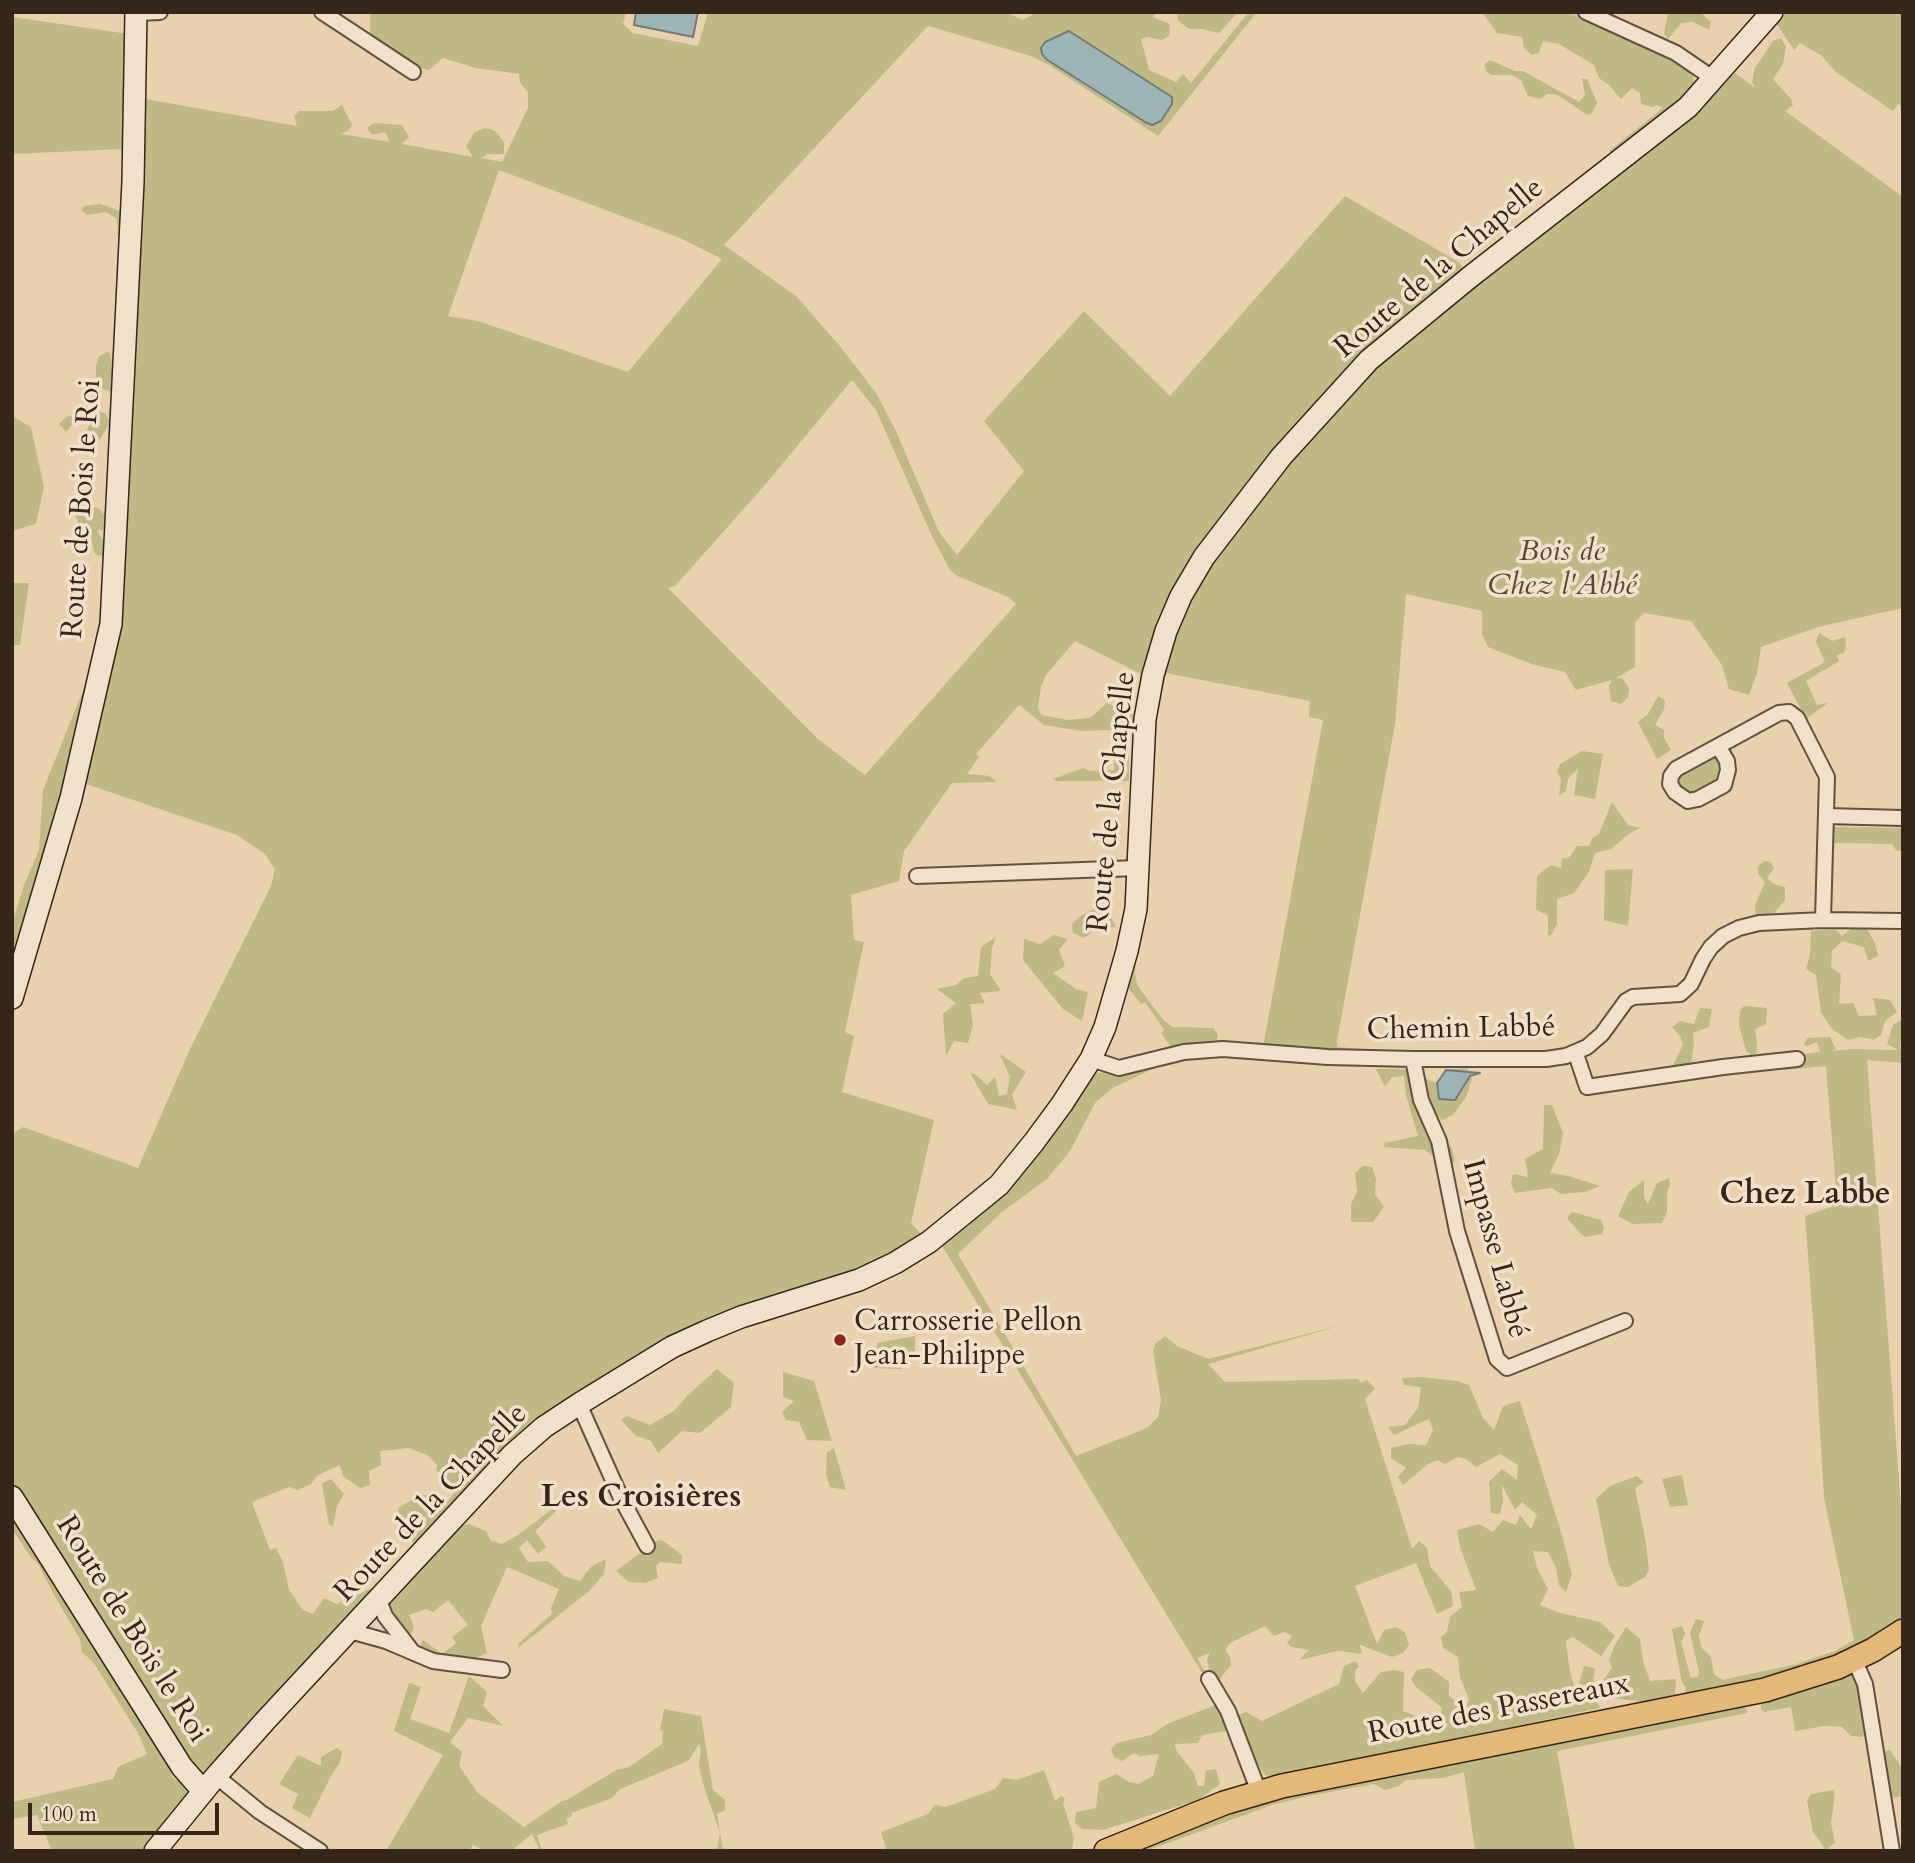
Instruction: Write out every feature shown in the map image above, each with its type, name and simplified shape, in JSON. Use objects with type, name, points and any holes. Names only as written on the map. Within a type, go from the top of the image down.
[{"type":"main road","name":"Route de la Chapelle","points":[[155,1851],[210,1783],[512,1455],[544,1427],[672,1347],[706,1331],[741,1317],[859,1280],[895,1263],[929,1242],[999,1185],[1041,1133],[1091,1059],[1105,1027],[1136,909],[1145,719],[1153,676],[1166,631],[1181,596],[1204,557],[1281,457],[1369,360],[1470,276],[1688,107],[1772,12]]},
{"type":"main road","name":"Route de Bois le Roi","points":[[12,998],[71,798],[111,624],[133,181],[136,13]]},
{"type":"main road","name":"Route de Bois le Roi","points":[[12,1497],[182,1767],[210,1783]]},
{"type":"main road","name":"Route des Passereaux","points":[[1106,1851],[1190,1816],[1259,1792],[1350,1771],[1765,1690],[1817,1675],[1854,1659],[1903,1631]]},
{"type":"street","points":[[136,13],[160,12]]},
{"type":"street","points":[[322,12],[413,72]]},
{"type":"street","points":[[1586,12],[1676,53],[1714,79]]},
{"type":"street","points":[[1718,746],[1779,713],[1789,712],[1797,718],[1827,777],[1823,920]]},
{"type":"street","points":[[1826,816],[1903,818]]},
{"type":"street","points":[[917,876],[1138,867]]},
{"type":"street","name":"Chemin Labbé","points":[[1091,1059],[1119,1068],[1184,1052],[1223,1049],[1328,1057],[1413,1059],[1546,1059],[1576,1054],[1602,1034],[1626,1001],[1633,997],[1680,994],[1692,984],[1711,947],[1723,936],[1739,928],[1759,923],[1823,920],[1903,921]]},
{"type":"street","points":[[1576,1054],[1587,1087],[1797,1059]]},
{"type":"street","name":"Impasse Labbé","points":[[1413,1059],[1421,1100],[1439,1141],[1457,1231],[1493,1347],[1501,1364],[1507,1368],[1625,1321]]},
{"type":"street","points":[[579,1404],[621,1498],[647,1546]]},
{"type":"street","points":[[379,1600],[385,1616],[413,1652]]},
{"type":"street","points":[[350,1631],[366,1634],[433,1661],[502,1670]]},
{"type":"street","points":[[1854,1659],[1865,1684],[1892,1851]]},
{"type":"street","points":[[1209,1679],[1228,1711],[1259,1792]]},
{"type":"street","points":[[210,1783],[320,1851]]},
{"type":"green space","points":[[370,12],[626,12],[623,24],[633,33],[698,46],[708,12],[1005,12],[1023,20],[1037,12],[1157,12],[1153,17],[1170,24],[1169,36],[1162,40],[1148,37],[1141,39],[1149,70],[1176,82],[1183,74],[1191,83],[1249,12],[1257,12],[1158,136],[1031,56],[928,26],[724,245],[796,296],[876,393],[896,431],[939,532],[957,555],[1024,471],[984,421],[1084,311],[1170,396],[1345,196],[1460,263],[1464,270],[1272,455],[1145,676],[1075,641],[1046,675],[1038,707],[1041,715],[1068,720],[1090,718],[1107,703],[1133,714],[1136,720],[1131,729],[1082,731],[1044,725],[1019,705],[976,754],[979,757],[967,774],[990,776],[997,782],[952,783],[904,851],[899,881],[851,895],[854,940],[864,942],[845,1032],[854,1036],[842,1092],[934,1120],[911,1223],[923,1236],[870,1265],[584,1395],[423,1544],[414,1543],[399,1528],[398,1508],[421,1495],[429,1495],[446,1504],[456,1490],[443,1473],[436,1471],[437,1465],[429,1456],[409,1448],[380,1451],[381,1465],[369,1471],[370,1485],[360,1488],[343,1476],[340,1465],[318,1475],[311,1484],[298,1490],[289,1487],[252,1502],[270,1550],[276,1548],[283,1562],[289,1590],[303,1610],[313,1614],[324,1598],[337,1604],[379,1585],[212,1768],[205,1772],[195,1772],[174,1750],[171,1773],[173,1778],[184,1784],[188,1796],[150,1851],[52,1851],[37,1815],[12,1819],[12,1802],[113,1779],[118,1767],[147,1754],[138,1733],[93,1662],[82,1652],[80,1639],[38,1564],[12,1529],[12,1134],[23,1127],[138,1168],[190,1049],[271,886],[275,869],[265,854],[237,835],[83,783],[98,700],[126,249],[118,240],[117,219],[106,212],[86,215],[82,210],[84,206],[100,204],[121,211],[133,210],[140,98],[297,126],[294,116],[299,111],[333,111],[342,105],[352,125],[341,134],[390,142],[385,132],[372,135],[367,128],[374,123],[402,125],[409,137],[402,144],[473,157],[466,146],[475,132],[485,128],[494,130],[504,142],[504,154],[487,154],[482,158],[502,162],[528,108],[528,92],[520,83],[519,74],[476,68],[443,58],[429,70],[410,66],[370,39]],"holes":[[[499,170],[680,238],[722,259],[628,372],[478,321],[448,316]],[[852,380],[876,410],[950,570],[957,576],[1008,597],[1016,604],[865,775],[818,739],[668,588],[675,586],[765,485]]]},
{"type":"green space","points":[[1178,12],[1238,12],[1219,33],[1189,29],[1177,20]]},
{"type":"green space","points":[[1482,12],[1566,12],[1578,16],[1683,64],[1692,72],[1696,89],[1615,155],[1609,151],[1663,108],[1641,104],[1640,93],[1632,88],[1621,99],[1599,78],[1594,65],[1559,44],[1543,41],[1539,53],[1531,55],[1524,47],[1522,37],[1497,33]]},
{"type":"green space","points":[[1668,12],[1700,12],[1711,22],[1709,30],[1693,22],[1681,23],[1668,39],[1664,34]]},
{"type":"green space","points":[[1784,12],[1903,12],[1903,108],[1898,104],[1893,111],[1837,73],[1822,56],[1800,43],[1794,50],[1776,23]]},
{"type":"green space","points":[[12,17],[129,34],[122,149],[12,154]]},
{"type":"green space","name":"Bois de Chez l'Abbé","points":[[1781,38],[1786,47],[1783,64],[1773,79],[1791,99],[1793,105],[1785,111],[1903,197],[1903,608],[1818,627],[1761,647],[1757,673],[1749,695],[1729,689],[1722,665],[1691,621],[1644,613],[1635,622],[1635,667],[1616,678],[1622,678],[1629,688],[1628,697],[1621,704],[1611,701],[1609,686],[1612,680],[1576,690],[1565,672],[1532,664],[1488,647],[1482,634],[1482,611],[1406,594],[1395,724],[1337,1041],[1338,1047],[1435,1055],[1263,1047],[1323,720],[1309,717],[1310,701],[1166,673],[1156,714],[1170,639],[1202,573],[1235,522],[1368,371],[1523,244],[1699,111],[1735,73],[1755,88],[1752,82],[1755,68],[1773,41]]},
{"type":"green space","points":[[1490,60],[1515,71],[1523,71],[1579,102],[1585,95],[1582,79],[1587,79],[1597,103],[1592,113],[1587,115],[1558,95],[1547,94],[1540,99],[1528,96],[1521,80],[1512,75],[1491,75],[1486,71],[1485,64]]},
{"type":"green space","points":[[109,351],[114,369],[112,392],[97,387],[96,378],[99,356]]},
{"type":"green space","points":[[88,411],[105,413],[110,422],[96,446],[86,446],[84,436],[93,417],[74,422],[66,432],[59,424],[66,417]]},
{"type":"green space","points":[[12,416],[31,427],[44,487],[36,524],[12,531]]},
{"type":"green space","points":[[82,489],[88,491],[87,506],[98,508],[106,516],[106,529],[97,531],[105,543],[104,555],[98,556],[94,552],[91,536],[81,531],[75,514]]},
{"type":"green space","points":[[12,583],[29,583],[20,645],[12,645]]},
{"type":"green space","points":[[1819,633],[1832,641],[1845,637],[1846,644],[1844,653],[1837,655],[1839,661],[1806,681],[1817,705],[1828,703],[1806,719],[1787,683],[1825,662],[1816,642]]},
{"type":"green space","points":[[86,683],[84,705],[61,792],[12,959],[12,924],[39,850],[43,790]]},
{"type":"green space","points":[[1658,696],[1665,700],[1664,709],[1655,725],[1664,730],[1664,738],[1671,750],[1657,759],[1638,722],[1648,714]]},
{"type":"green space","points":[[1114,740],[1129,740],[1129,781],[1053,779],[1083,768],[1090,771],[1114,770]]},
{"type":"green space","points":[[1582,751],[1603,754],[1595,799],[1574,795],[1578,768],[1568,779],[1566,791],[1559,796],[1561,779],[1557,771],[1560,764]]},
{"type":"green space","points":[[1715,757],[1722,769],[1719,782],[1691,795],[1678,786],[1679,777]]},
{"type":"green space","points":[[1612,802],[1628,825],[1640,828],[1611,849],[1595,853],[1589,872],[1574,893],[1557,899],[1557,924],[1548,936],[1548,915],[1536,910],[1537,876],[1551,865],[1561,868],[1562,858],[1569,858],[1577,846],[1589,846],[1592,838],[1599,834]]},
{"type":"green space","points":[[1833,827],[1903,828],[1903,852],[1896,850],[1892,844],[1832,843]]},
{"type":"green space","points":[[1764,861],[1771,862],[1774,868],[1767,878],[1774,884],[1785,887],[1785,900],[1774,913],[1756,916],[1755,905],[1765,882],[1758,874],[1758,866]]},
{"type":"green space","points":[[1633,869],[1628,926],[1604,920],[1605,870]]},
{"type":"green space","points":[[1100,906],[1109,914],[1116,927],[1097,928],[1084,938],[1073,933],[1072,924],[1082,915]]},
{"type":"green space","points":[[1145,906],[1135,971],[1137,985],[1164,1021],[1173,1027],[1213,1028],[1218,1035],[1216,1044],[1181,1048],[1170,1046],[1161,1033],[1164,1030],[1145,1002],[1141,1004],[1128,988],[1127,980]]},
{"type":"green space","points":[[1852,928],[1866,928],[1875,943],[1878,956],[1868,961],[1864,947],[1842,941],[1832,951],[1831,967],[1841,975],[1839,1004],[1853,1003],[1859,1016],[1877,1015],[1873,998],[1890,1000],[1897,1012],[1885,1021],[1881,1035],[1874,1040],[1861,1037],[1848,1040],[1831,1028],[1821,1012],[1816,975],[1806,969],[1811,931],[1835,929],[1842,936]]},
{"type":"green space","points":[[1054,935],[1068,939],[1059,950],[1065,966],[1053,973],[1076,989],[1088,992],[1082,1021],[1063,1009],[1023,960],[1024,939],[1040,944]]},
{"type":"green space","points":[[996,937],[992,948],[990,974],[1001,991],[980,993],[985,1003],[970,1004],[973,1024],[968,1043],[954,1041],[946,1056],[943,1014],[956,1003],[937,989],[956,985],[964,978],[978,976],[981,947]]},
{"type":"green space","points":[[1744,1006],[1767,1008],[1766,1024],[1755,1029],[1756,1054],[1751,1055],[1746,1051],[1739,1025],[1740,1011]]},
{"type":"green space","points":[[1700,1008],[1712,1009],[1709,1027],[1693,1033],[1691,1064],[1678,1068],[1673,1065],[1683,1045],[1680,1036],[1672,1027],[1680,1021],[1694,1024]]},
{"type":"green space","points":[[1903,1019],[1900,1049],[1903,1050],[1903,1063],[1867,1060],[1903,1534],[1903,1619],[1844,1654],[1789,1674],[1692,1696],[1685,1693],[1686,1687],[1682,1683],[1672,1629],[1682,1626],[1685,1634],[1681,1642],[1691,1678],[1698,1677],[1690,1633],[1696,1619],[1704,1621],[1699,1636],[1701,1647],[1711,1657],[1714,1674],[1722,1680],[1797,1664],[1835,1651],[1854,1640],[1824,1498],[1805,1216],[1831,1207],[1837,1200],[1826,1066],[1784,1070],[1793,1063],[1796,1055],[1820,1052],[1817,1042],[1804,1045],[1807,1038],[1830,1037],[1836,1049],[1830,1051],[1898,1050],[1887,1044],[1893,1025]]},
{"type":"green space","points":[[1000,1054],[1026,1072],[1012,1095],[1017,1110],[988,1104],[970,1073],[987,1085],[995,1077],[999,1096],[1007,1094],[1010,1077]]},
{"type":"green space","points":[[1171,1060],[1111,1089],[1095,1103],[1070,1151],[1047,1179],[1002,1212],[958,1254],[1076,1456],[1147,1428],[1158,1417],[1161,1400],[1153,1351],[1155,1344],[1165,1336],[1177,1346],[1209,1359],[1342,1325],[1208,1364],[1225,1382],[1359,1379],[1360,1383],[1367,1380],[1375,1389],[1365,1399],[1412,1549],[1419,1541],[1427,1548],[1430,1566],[1451,1591],[1453,1606],[1437,1614],[1416,1563],[1355,1586],[1377,1644],[1384,1630],[1396,1627],[1405,1632],[1409,1645],[1403,1653],[1392,1657],[1360,1645],[1362,1654],[1338,1651],[1299,1660],[1309,1650],[1291,1647],[1287,1643],[1292,1636],[1285,1632],[1274,1636],[1265,1626],[1230,1643],[1225,1650],[1231,1665],[1219,1680],[1210,1675],[1207,1660],[1210,1653],[1197,1658],[1207,1675],[1204,1676],[941,1244],[968,1226],[1038,1156],[1093,1073],[1118,1072]]},
{"type":"green space","points":[[1467,1068],[1472,1079],[1466,1097],[1453,1115],[1442,1120],[1431,1110],[1431,1129],[1452,1148],[1455,1163],[1434,1157],[1425,1150],[1384,1147],[1385,1143],[1418,1136],[1406,1095],[1404,1076],[1392,1077],[1385,1087],[1376,1069],[1409,1069],[1440,1084],[1452,1069]]},
{"type":"green space","points":[[1544,1105],[1552,1105],[1563,1133],[1559,1154],[1550,1173],[1600,1186],[1586,1192],[1561,1194],[1552,1188],[1515,1193],[1511,1184],[1513,1174],[1528,1177],[1525,1159],[1543,1149]]},
{"type":"green space","points":[[1363,1166],[1372,1167],[1376,1179],[1375,1194],[1384,1207],[1373,1222],[1351,1222],[1351,1204],[1357,1192],[1355,1173]]},
{"type":"green space","points":[[1669,1178],[1667,1212],[1662,1223],[1633,1224],[1618,1216],[1629,1192],[1644,1180],[1644,1197],[1648,1204],[1657,1183]]},
{"type":"green space","points":[[1572,1212],[1601,1220],[1604,1227],[1602,1234],[1585,1237],[1567,1218]]},
{"type":"green space","points":[[915,1336],[915,1351],[901,1369],[874,1368],[869,1354],[877,1351],[877,1343]]},
{"type":"green space","points":[[717,1369],[734,1383],[731,1407],[700,1433],[682,1431],[658,1453],[651,1441],[636,1436],[621,1420],[627,1416],[650,1425],[674,1411]]},
{"type":"green space","points":[[783,1372],[814,1381],[832,1441],[807,1440],[799,1422],[786,1420],[782,1412],[794,1401],[783,1397]]},
{"type":"green space","points":[[1422,1377],[1469,1385],[1483,1418],[1494,1430],[1503,1406],[1520,1401],[1572,1575],[1566,1592],[1559,1585],[1556,1568],[1548,1552],[1533,1551],[1537,1568],[1548,1589],[1540,1605],[1557,1612],[1600,1622],[1615,1636],[1601,1656],[1573,1637],[1566,1641],[1576,1695],[1584,1666],[1595,1668],[1592,1694],[1600,1708],[1277,1777],[1265,1775],[1253,1757],[1238,1715],[1246,1712],[1262,1721],[1339,1684],[1344,1666],[1356,1661],[1359,1667],[1355,1670],[1355,1681],[1363,1693],[1381,1672],[1404,1672],[1403,1711],[1420,1718],[1440,1721],[1442,1708],[1415,1686],[1411,1679],[1417,1670],[1430,1668],[1449,1682],[1449,1696],[1466,1708],[1469,1699],[1460,1677],[1458,1657],[1443,1648],[1441,1637],[1447,1632],[1450,1617],[1462,1607],[1459,1592],[1476,1590],[1460,1547],[1457,1530],[1479,1524],[1493,1532],[1503,1520],[1516,1525],[1520,1515],[1531,1529],[1537,1515],[1522,1502],[1515,1510],[1502,1485],[1500,1514],[1491,1513],[1489,1482],[1502,1469],[1517,1480],[1518,1465],[1500,1454],[1476,1467],[1466,1459],[1458,1457],[1445,1464],[1438,1460],[1428,1464],[1403,1485],[1398,1477],[1406,1468],[1391,1458],[1391,1448],[1408,1444],[1426,1445],[1433,1430],[1429,1419],[1394,1435],[1388,1427],[1405,1425],[1418,1408],[1421,1387],[1404,1385],[1402,1378]]},
{"type":"green space","points":[[834,1448],[846,1490],[830,1487],[826,1475],[827,1452]]},
{"type":"green space","points":[[1682,1475],[1688,1505],[1670,1507],[1662,1479]]},
{"type":"green space","points":[[1637,1476],[1644,1482],[1635,1488],[1649,1570],[1645,1577],[1628,1587],[1618,1586],[1609,1564],[1596,1499],[1610,1486]]},
{"type":"green space","points":[[331,1479],[344,1494],[337,1506],[333,1526],[329,1525],[322,1483]]},
{"type":"green space","points":[[555,1507],[556,1511],[535,1531],[546,1547],[538,1554],[527,1540],[519,1548],[528,1562],[548,1561],[564,1576],[580,1581],[591,1567],[606,1559],[604,1574],[589,1591],[518,1648],[519,1643],[552,1614],[551,1608],[559,1589],[507,1567],[481,1626],[487,1653],[476,1658],[449,1657],[428,1652],[420,1646],[423,1640],[442,1654],[456,1643],[452,1637],[468,1625],[448,1600],[433,1612],[426,1609],[409,1615],[414,1626],[412,1633],[405,1633],[392,1618],[388,1608],[390,1600],[456,1528],[469,1524],[486,1531],[491,1541],[502,1544]]},
{"type":"green space","points":[[662,1540],[682,1555],[682,1564],[660,1562],[656,1566],[658,1578],[645,1583],[629,1582],[616,1571],[643,1551],[646,1556],[651,1554],[651,1542]]},
{"type":"green space","points":[[1626,1627],[1640,1639],[1643,1661],[1650,1681],[1676,1679],[1675,1694],[1666,1700],[1656,1698],[1647,1702],[1611,1698],[1601,1683],[1612,1668],[1609,1660]]},
{"type":"green space","points":[[1851,1675],[1858,1685],[1866,1733],[1862,1737],[1851,1736],[1842,1727],[1824,1726],[1795,1731],[1791,1707],[1764,1712],[1761,1709],[1761,1704]]},
{"type":"green space","points":[[469,1676],[487,1692],[483,1706],[503,1726],[468,1718],[450,1742],[462,1752],[459,1766],[478,1793],[524,1827],[616,1770],[629,1767],[662,1744],[663,1731],[660,1730],[664,1709],[701,1716],[713,1790],[725,1800],[725,1810],[717,1814],[720,1833],[699,1766],[699,1744],[689,1760],[620,1789],[612,1798],[571,1813],[572,1816],[566,1819],[568,1824],[537,1835],[542,1851],[532,1834],[511,1851],[486,1851],[473,1845],[469,1851],[386,1851],[443,1755],[394,1731],[409,1683],[421,1687],[410,1719],[449,1733]]},
{"type":"green space","points":[[1221,1703],[1239,1749],[1226,1731],[1202,1735],[1198,1743],[1175,1744],[1176,1750],[1194,1773],[1198,1786],[1204,1786],[1206,1770],[1216,1769],[1220,1784],[1198,1800],[1103,1830],[1082,1829],[1075,1823],[1076,1812],[1096,1808],[1099,1782],[1116,1774],[1138,1784],[1153,1776],[1159,1754],[1140,1756],[1134,1753],[1122,1761],[1114,1757],[1111,1749],[1117,1743],[1151,1735],[1169,1723]]},
{"type":"green space","points":[[1736,1707],[1746,1708],[1747,1713],[1557,1751],[1575,1851],[1475,1851],[1464,1772],[1443,1778],[1406,1780],[1399,1786],[1385,1790],[1374,1784],[1309,1796],[1275,1804],[1146,1851],[1127,1851],[1231,1810],[1299,1791]]},
{"type":"green space","points":[[337,1748],[342,1752],[340,1763],[310,1818],[292,1808],[298,1794],[279,1784],[298,1755],[321,1766],[321,1757]]},
{"type":"green space","points":[[1890,1750],[1903,1770],[1903,1796],[1892,1798],[1884,1752]]},
{"type":"green space","points":[[1044,1770],[1055,1801],[1061,1796],[1065,1799],[1063,1803],[1074,1838],[1072,1851],[887,1851],[881,1832],[928,1814],[935,1805],[946,1807],[995,1789],[1003,1778],[1017,1780]]},
{"type":"green space","points":[[1834,1790],[1831,1823],[1835,1843],[1826,1850],[1813,1832],[1807,1801],[1811,1794]]},
{"type":"green space","points":[[720,1833],[723,1851],[717,1851]]},
{"type":"water","points":[[636,12],[698,12],[693,37],[634,25]]},
{"type":"water","points":[[1069,31],[1172,97],[1172,104],[1161,121],[1152,125],[1145,122],[1046,59],[1041,48],[1045,42]]},
{"type":"water","points":[[1446,1070],[1480,1073],[1470,1076],[1455,1100],[1439,1099],[1437,1083]]},
{"type":"place","name":"Carrosserie Pellon Jean-Philippe","points":[[840,1340]]},
{"type":"district","name":"Chez Labbe","points":[[1805,1196]]},
{"type":"district","name":"Les Croisières","points":[[641,1499]]}]
